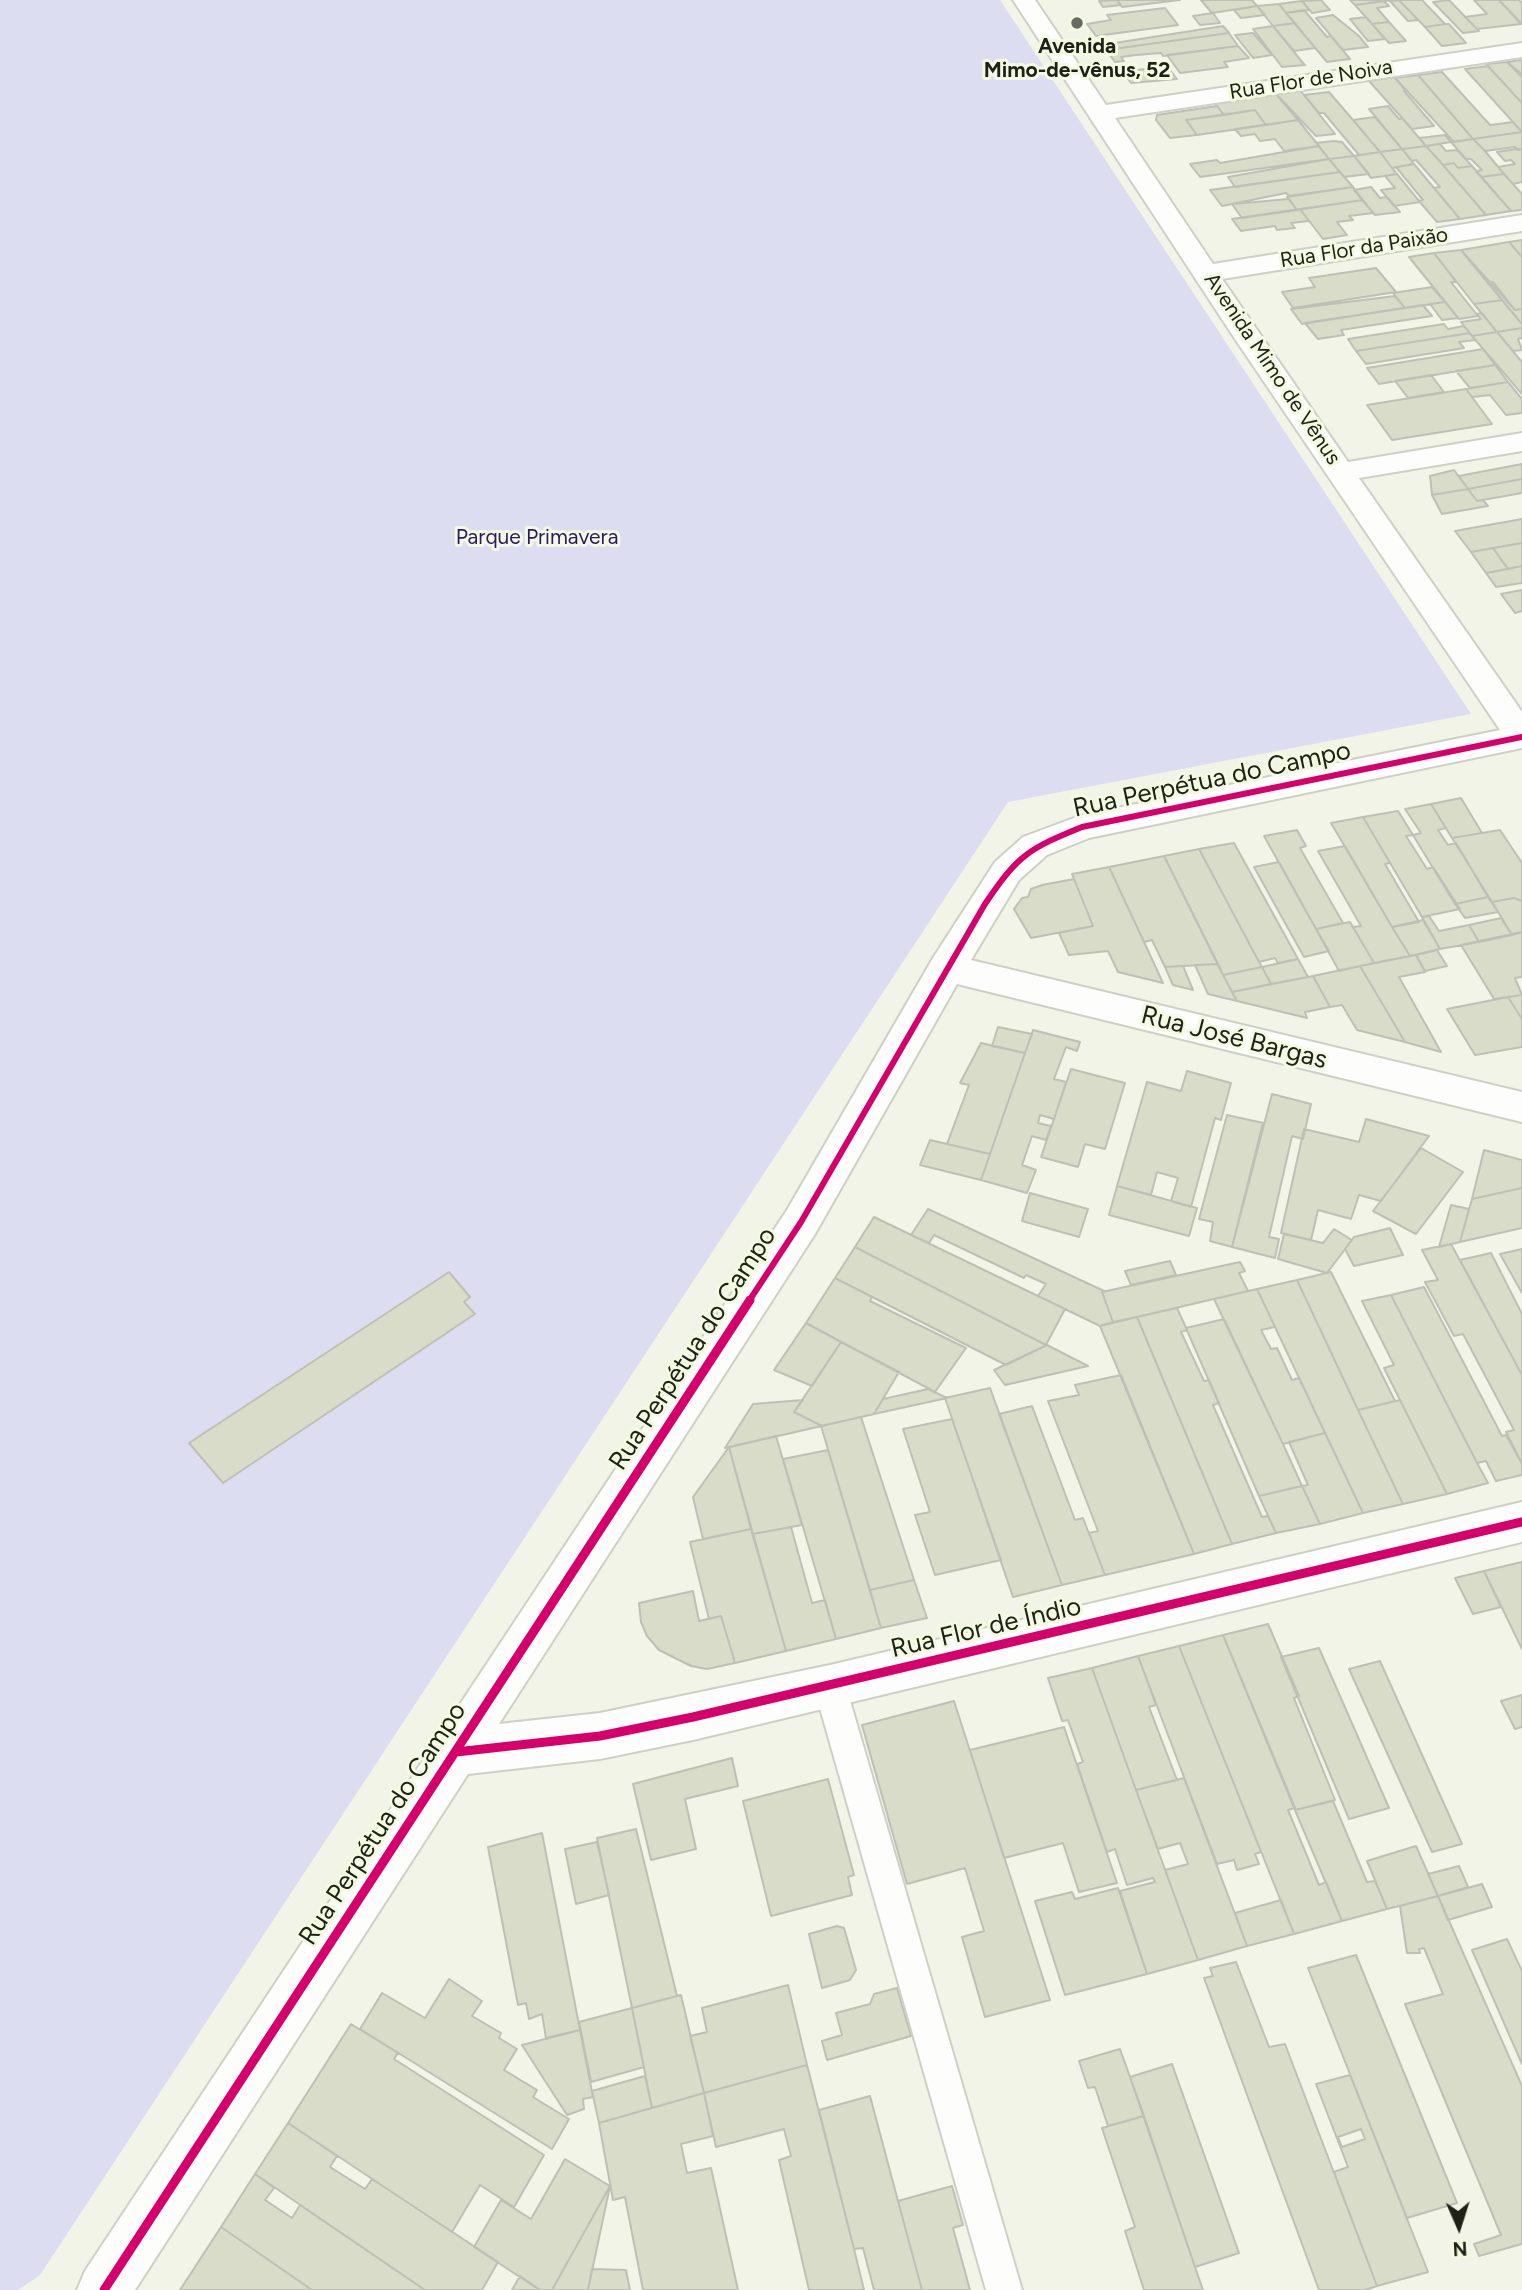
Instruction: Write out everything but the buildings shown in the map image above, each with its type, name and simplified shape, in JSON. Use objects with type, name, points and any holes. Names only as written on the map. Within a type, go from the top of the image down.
[{"type":"street","name":"Avenida Mimo de Vênus","points":[[1024,0],[1522,737]]},
{"type":"street","name":"Rua Flor de Noiva","points":[[1100,113],[1352,73],[1522,50]]},
{"type":"street","name":"Rua Flor da Paixão","points":[[1207,273],[1522,223]]},
{"type":"street","points":[[1342,472],[1522,442]]},
{"type":"street","name":"Rua Perpétua do Campo","points":[[104,2290],[801,1222],[946,968],[1007,871],[1035,846],[1070,832],[1172,807],[1522,737]]},
{"type":"street","name":"Rua José Bargas","points":[[946,968],[1522,1107]]},
{"type":"street","name":"Rua Flor de Índio","points":[[456,1752],[600,1736],[830,1687],[1522,1522]]},
{"type":"lane","points":[[830,1687],[1004,2290]]},
{"type":"green space","name":"Parque Primavera","points":[[0,0],[1000,0],[1471,714],[1008,802],[40,2275],[18,2290],[0,2290]]},
{"type":"cycle path","points":[[104,2290],[801,1222],[985,904],[1007,871],[1035,846],[1082,827],[1522,737]]},
{"type":"cycle path","points":[[456,1752],[600,1736],[693,1717],[830,1687],[1522,1522]]},
{"type":"place","name":"Avenida Mimo-de-vênus, 52","points":[[1077,23]]}]
